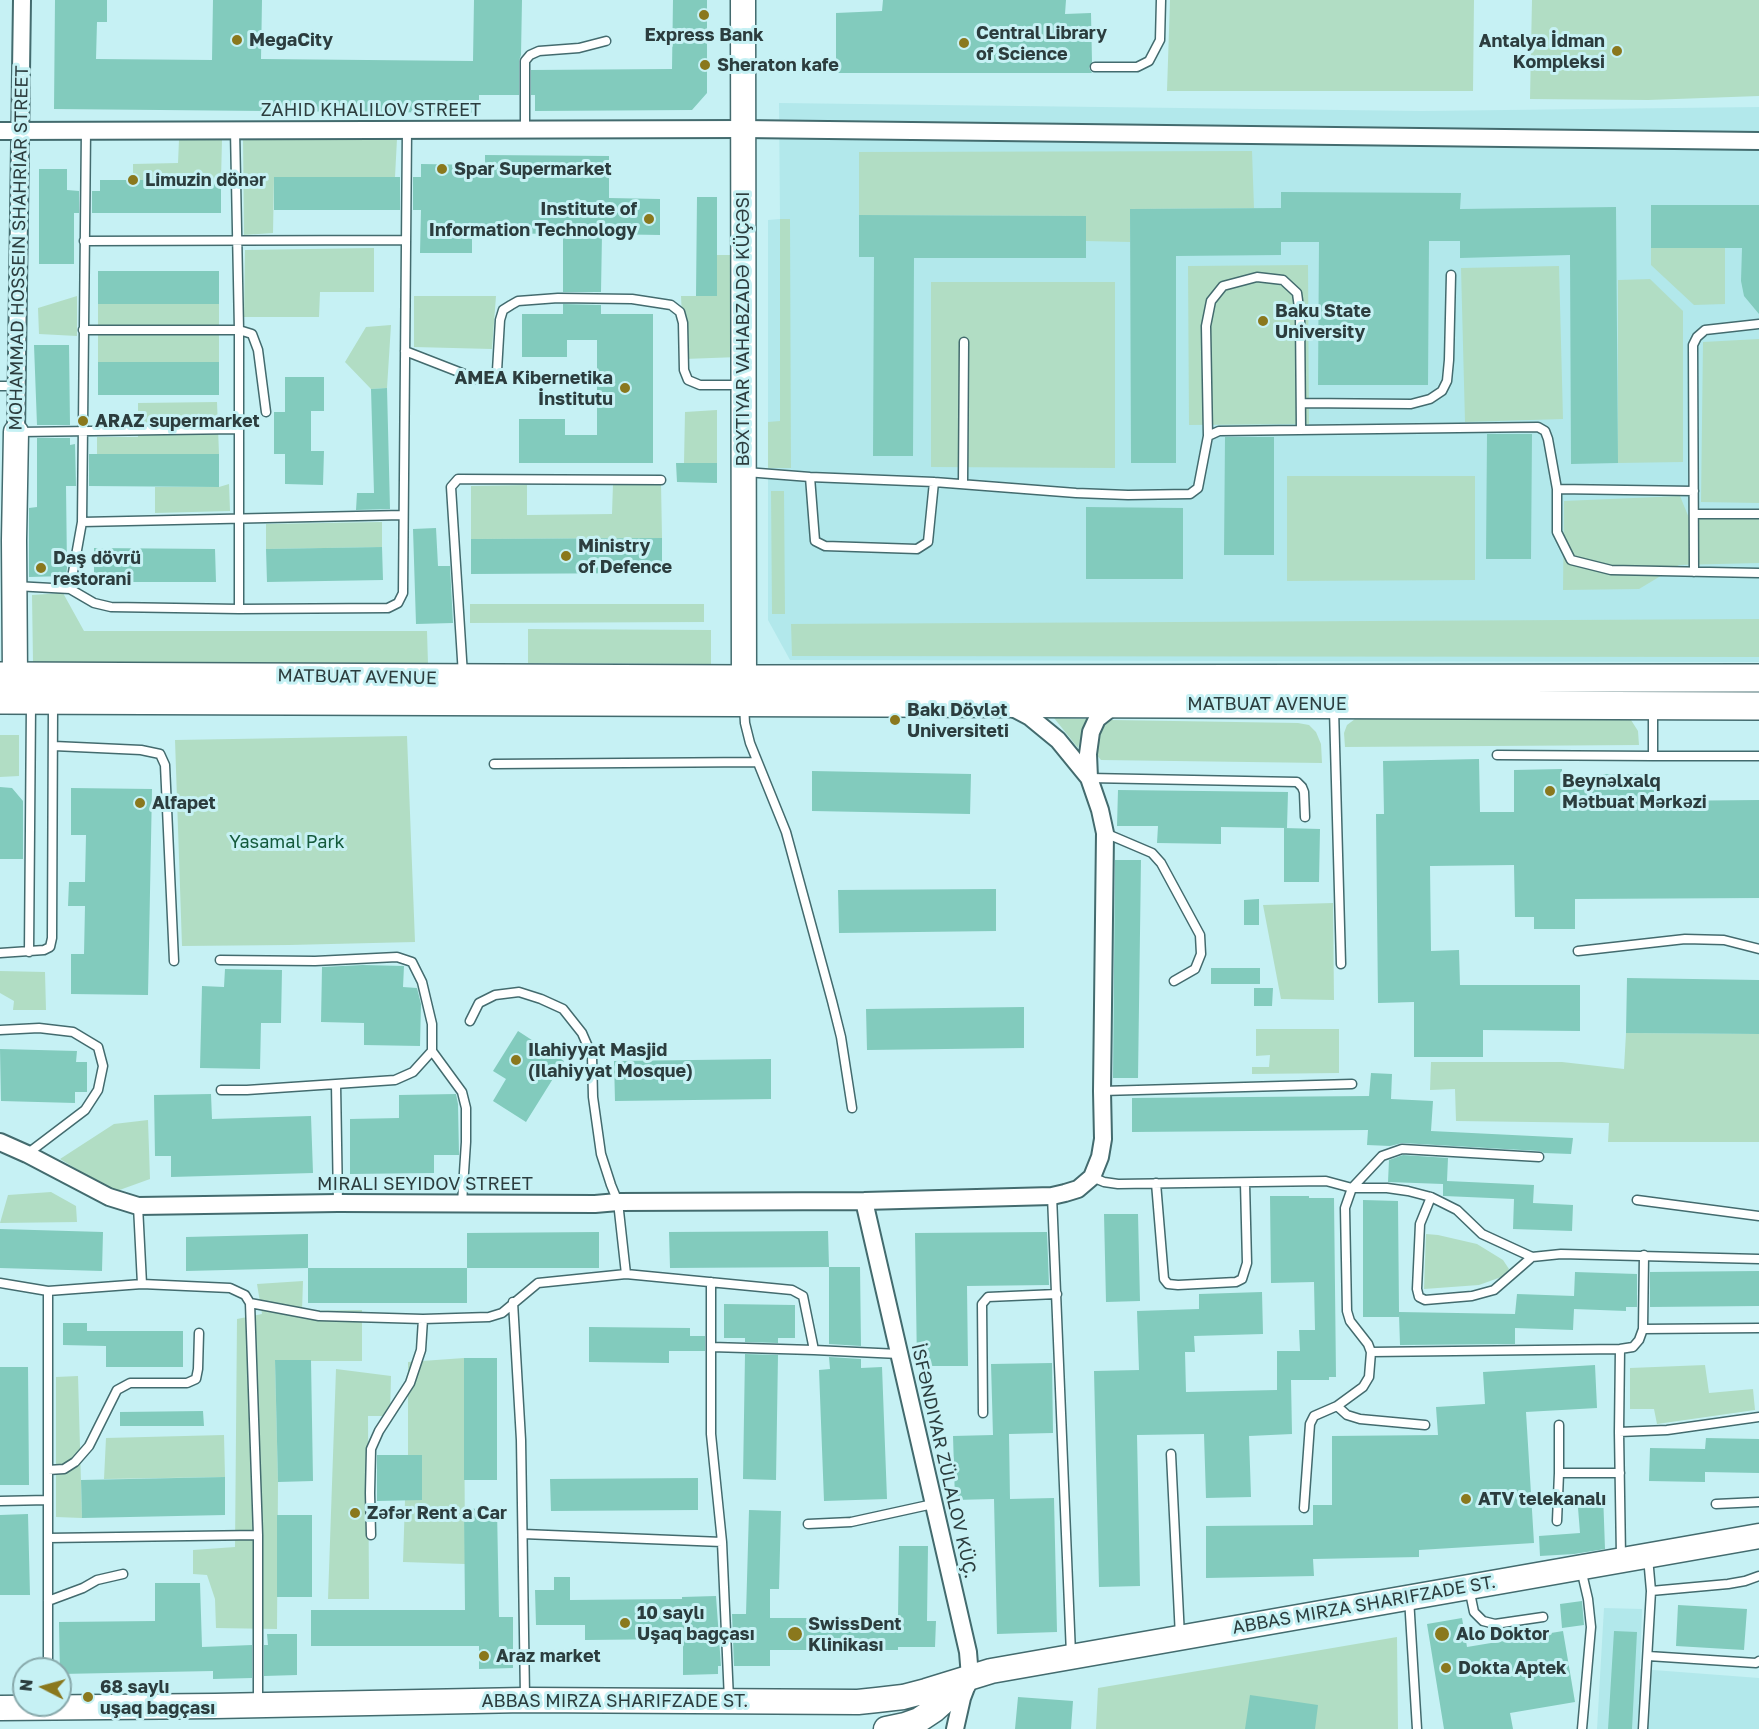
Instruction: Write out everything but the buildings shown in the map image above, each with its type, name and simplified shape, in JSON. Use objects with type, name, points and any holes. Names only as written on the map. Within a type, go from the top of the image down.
[{"type":"main road","name":"BƏXTIYAR VAHABZADƏ KÜÇƏSI","points":[[743,0],[744,680]]},
{"type":"main road","name":"MOHAMMAD HOSSEIN SHAHRIAR STREET","points":[[7,676],[15,586],[11,540],[16,432]]},
{"type":"main road","name":"MATBUAT AVENUE","points":[[7,676],[464,678],[714,691]]},
{"type":"main road","name":"MATBUAT AVENUE","points":[[775,691],[1759,678]]},
{"type":"main road","points":[[714,691],[744,680],[775,691]]},
{"type":"main road","name":"MATBUAT AVENUE","points":[[0,700],[714,691]]},
{"type":"main road","name":"MATBUAT AVENUE","points":[[775,691],[1005,703],[1759,706]]},
{"type":"main road","name":"ABBAS MIRZA SHARIFZADE ST.","points":[[216,1718],[258,1706],[525,1700],[858,1702],[903,1697],[991,1671],[1759,1536]]},
{"type":"main road","name":"ABBAS MIRZA SHARIFZADE ST.","points":[[886,1729],[919,1720],[934,1710],[970,1677]]},
{"type":"main road","points":[[72,1708],[216,1718]]},
{"type":"street","name":"MOHAMMAD HOSSEIN SHAHRIAR STREET","points":[[16,432],[8,386],[21,130],[22,0]]},
{"type":"street","name":"ZAHID KHALILOV STREET","points":[[0,131],[743,129],[1759,141]]},
{"type":"street","points":[[1005,703],[1044,727],[1058,740],[1089,778]]},
{"type":"street","points":[[1092,1177],[1100,1157],[1103,1139],[1105,832],[1089,778],[1088,754],[1091,732],[1097,720],[1116,704]]},
{"type":"street","name":"MIRALI SEYIDOV STREET","points":[[0,1142],[109,1197],[138,1206],[338,1203],[595,1204],[1052,1196],[1078,1189],[1092,1177]]},
{"type":"street","name":"İSFƏNDIYAR ZÜLALOV KÜÇ.","points":[[864,1201],[964,1632],[970,1677],[962,1698],[955,1729]]},
{"type":"lane","points":[[1095,67],[1137,67],[1149,61],[1160,40],[1161,0]]},
{"type":"lane","points":[[525,129],[525,61],[530,55],[539,51],[579,48],[606,41]]},
{"type":"lane","points":[[70,589],[82,522],[86,130]]},
{"type":"lane","points":[[235,130],[239,330],[239,609]]},
{"type":"lane","points":[[15,586],[70,589],[94,603],[111,607],[388,608],[398,603],[403,593],[407,130]]},
{"type":"lane","points":[[84,242],[406,240]]},
{"type":"lane","points":[[1301,403],[1411,404],[1430,399],[1442,391],[1447,381],[1449,360],[1451,275]]},
{"type":"lane","points":[[743,472],[934,482],[1076,494],[1190,494],[1198,488],[1208,435],[1206,326],[1211,301],[1223,286],[1257,278],[1283,279],[1297,293],[1300,315],[1301,430]]},
{"type":"lane","points":[[405,351],[477,379],[490,380],[496,376],[497,371],[500,320],[504,310],[518,301],[558,298],[632,299],[671,305],[680,312],[683,323],[684,370],[688,380],[700,385],[744,385]]},
{"type":"lane","points":[[1694,572],[1694,345],[1697,337],[1705,330],[1759,324]]},
{"type":"lane","points":[[83,330],[239,330],[252,334],[258,350],[266,412]]},
{"type":"lane","points":[[963,484],[964,342]]},
{"type":"lane","points":[[1208,435],[1219,431],[1538,427],[1545,431],[1548,440],[1557,489],[1557,532],[1571,560],[1611,570],[1759,573]]},
{"type":"lane","points":[[16,432],[238,429]]},
{"type":"lane","points":[[810,477],[815,541],[825,546],[917,549],[928,542],[934,482]]},
{"type":"lane","points":[[464,678],[451,487],[458,479],[660,480]]},
{"type":"lane","points":[[1557,489],[1694,491]]},
{"type":"lane","points":[[1694,514],[1759,514]]},
{"type":"lane","points":[[82,522],[404,515]]},
{"type":"lane","points":[[744,680],[746,723],[757,762],[786,832],[841,1037],[852,1108]]},
{"type":"lane","points":[[0,953],[44,950],[50,946],[52,938],[54,746],[42,700]]},
{"type":"lane","points":[[29,952],[42,700]]},
{"type":"lane","points":[[1334,704],[1341,964]]},
{"type":"lane","points":[[1653,706],[1653,756]]},
{"type":"lane","points":[[54,746],[141,750],[160,754],[165,765],[174,962]]},
{"type":"lane","points":[[1497,755],[1759,756]]},
{"type":"lane","points":[[494,764],[757,762]]},
{"type":"lane","points":[[1089,778],[1297,782],[1304,792],[1305,817]]},
{"type":"lane","points":[[1105,832],[1152,853],[1161,863],[1200,935],[1201,954],[1195,969],[1174,981]]},
{"type":"lane","points":[[1578,951],[1685,939],[1724,940],[1759,950]]},
{"type":"lane","points":[[220,960],[315,961],[397,957],[412,962],[422,982],[432,1024],[432,1051],[462,1092],[466,1108],[462,1203]]},
{"type":"lane","points":[[470,1021],[479,1003],[495,995],[519,992],[563,1009],[582,1033],[592,1056],[593,1097],[602,1154],[610,1185],[618,1202],[626,1274]]},
{"type":"lane","points":[[0,1030],[39,1028],[74,1032],[98,1047],[104,1066],[98,1090],[85,1110],[27,1154]]},
{"type":"lane","points":[[221,1090],[395,1080],[413,1072],[432,1051]]},
{"type":"lane","points":[[336,1084],[338,1203]]},
{"type":"lane","points":[[1102,1091],[1352,1084]]},
{"type":"lane","points":[[1304,1508],[1310,1424],[1314,1416],[1337,1406],[1363,1387],[1369,1377],[1371,1352],[1368,1344],[1350,1321],[1347,1311],[1346,1208],[1352,1188],[1382,1156],[1402,1149],[1539,1157]]},
{"type":"lane","points":[[1092,1177],[1118,1184],[1326,1181],[1352,1188],[1387,1188],[1408,1191],[1431,1197],[1457,1210],[1482,1234],[1532,1257],[1561,1254],[1759,1259]]},
{"type":"lane","points":[[1156,1183],[1164,1279],[1168,1284],[1178,1285],[1236,1282],[1242,1279],[1247,1263],[1245,1183]]},
{"type":"lane","points":[[1052,1196],[1071,1657]]},
{"type":"lane","points":[[1431,1197],[1420,1224],[1417,1289],[1419,1297],[1425,1300],[1472,1296],[1494,1290],[1532,1257]]},
{"type":"lane","points":[[1637,1200],[1759,1216]]},
{"type":"lane","points":[[138,1206],[142,1284]]},
{"type":"lane","points":[[1371,1352],[1633,1347],[1639,1340],[1642,1329],[1644,1255]]},
{"type":"lane","points":[[250,1303],[319,1316],[423,1319],[489,1317],[502,1313],[538,1283],[626,1274],[792,1290],[803,1296],[814,1350]]},
{"type":"lane","points":[[711,1282],[711,1434],[722,1542],[729,1701]]},
{"type":"lane","points":[[0,1283],[48,1291],[142,1284],[230,1288],[245,1295],[250,1303],[258,1535],[258,1706]]},
{"type":"lane","points":[[48,1291],[48,1657]]},
{"type":"lane","points":[[983,1413],[982,1304],[988,1297],[1057,1294]]},
{"type":"lane","points":[[513,1302],[521,1440],[525,1700]]},
{"type":"lane","points":[[371,1535],[371,1449],[379,1431],[410,1383],[421,1350],[423,1319]]},
{"type":"lane","points":[[1642,1329],[1759,1328]]},
{"type":"lane","points":[[48,1470],[64,1469],[75,1462],[89,1446],[117,1390],[130,1383],[187,1383],[195,1379],[198,1369],[199,1333]]},
{"type":"lane","points":[[711,1347],[899,1354]]},
{"type":"lane","points":[[1620,1348],[1622,1561]]},
{"type":"lane","points":[[1337,1406],[1347,1415],[1360,1419],[1425,1425]]},
{"type":"lane","points":[[1619,1432],[1667,1430],[1759,1417]]},
{"type":"lane","points":[[1557,1521],[1559,1425]]},
{"type":"lane","points":[[1171,1454],[1180,1637]]},
{"type":"lane","points":[[1559,1473],[1620,1473]]},
{"type":"lane","points":[[0,1501],[48,1500]]},
{"type":"lane","points":[[1716,1504],[1759,1502]]},
{"type":"lane","points":[[808,1524],[851,1522],[933,1504]]},
{"type":"lane","points":[[523,1534],[722,1542]]},
{"type":"lane","points":[[48,1538],[258,1535]]},
{"type":"lane","points":[[1643,1729],[1651,1591],[1648,1556]]},
{"type":"lane","points":[[1581,1568],[1591,1627],[1582,1729]]},
{"type":"lane","points":[[48,1601],[83,1588],[97,1580],[123,1574]]},
{"type":"lane","points":[[1651,1591],[1728,1584],[1759,1576]]},
{"type":"lane","points":[[1469,1587],[1474,1612],[1483,1621],[1495,1624],[1543,1617]]},
{"type":"lane","points":[[1409,1598],[1417,1729]]},
{"type":"lane","points":[[1648,1656],[1756,1663],[1759,1661]]},
{"type":"shaded area","name":"Baku State University","points":[[779,103],[1422,111],[1759,107],[1759,662],[790,660],[768,620],[768,220],[780,219]]},
{"type":"shaded area","points":[[1604,1608],[1642,1609],[1640,1669],[1759,1678],[1759,1729],[1597,1729]]},
{"type":"green space","points":[[1170,0],[1474,0],[1473,91],[1167,91]]},
{"type":"green space","points":[[1532,0],[1759,0],[1759,96],[1648,100],[1530,99]]},
{"type":"green space","points":[[243,138],[397,139],[395,177],[274,177],[273,233],[244,235]]},
{"type":"green space","points":[[179,140],[222,140],[221,180],[133,180],[133,164],[178,163]]},
{"type":"green space","points":[[1252,151],[1254,208],[1130,209],[1130,242],[1086,241],[1086,216],[859,215],[859,152]]},
{"type":"green space","points":[[780,219],[790,219],[791,468],[768,468],[768,422],[780,421]]},
{"type":"green space","points":[[374,248],[374,292],[320,292],[319,317],[244,317],[245,250]]},
{"type":"green space","points":[[1651,248],[1725,248],[1725,304],[1694,305],[1651,265]]},
{"type":"green space","points":[[717,255],[737,255],[739,357],[684,359],[681,296],[717,296]]},
{"type":"green space","points":[[1308,265],[1309,424],[1189,425],[1188,266]]},
{"type":"green space","points":[[1559,266],[1563,419],[1465,422],[1461,268]]},
{"type":"green space","points":[[1650,279],[1683,311],[1683,462],[1618,463],[1618,280]]},
{"type":"green space","points":[[931,282],[1115,282],[1115,468],[931,467]]},
{"type":"green space","points":[[77,296],[77,336],[39,334],[38,308]]},
{"type":"green space","points":[[414,296],[496,296],[492,349],[414,347]]},
{"type":"green space","points":[[98,304],[219,304],[219,362],[98,362]]},
{"type":"green space","points":[[391,325],[387,388],[371,389],[345,362],[366,327]]},
{"type":"green space","points":[[1759,339],[1759,503],[1701,502],[1703,342]]},
{"type":"green space","points":[[217,402],[219,454],[97,454],[97,437],[138,437],[138,403]]},
{"type":"green space","points":[[717,410],[717,463],[684,463],[685,412]]},
{"type":"green space","points":[[1287,476],[1475,476],[1475,580],[1287,581]]},
{"type":"green space","points":[[661,483],[662,538],[471,539],[471,486],[527,485],[527,515],[612,514],[613,484]]},
{"type":"green space","points":[[229,484],[230,511],[155,513],[155,487],[219,487]]},
{"type":"green space","points":[[771,491],[784,491],[785,614],[772,614]]},
{"type":"green space","points":[[1680,496],[1689,518],[1759,519],[1759,563],[1679,565],[1639,589],[1563,590],[1564,501]]},
{"type":"green space","points":[[382,522],[382,547],[266,549],[266,524]]},
{"type":"green space","points":[[63,593],[84,631],[427,631],[428,664],[33,662],[32,595]]},
{"type":"green space","points":[[470,604],[704,604],[704,622],[470,623]]},
{"type":"green space","points":[[1759,619],[1759,657],[792,656],[791,624]]},
{"type":"green space","points":[[528,629],[711,630],[711,664],[528,663]]},
{"type":"green space","points":[[1054,718],[1086,719],[1078,748]]},
{"type":"green space","points":[[1618,718],[1631,720],[1638,731],[1639,745],[1345,747],[1344,733],[1347,725],[1355,719]]},
{"type":"green space","points":[[1111,720],[1309,725],[1316,732],[1321,744],[1322,763],[1101,760],[1095,753],[1097,739],[1101,729]]},
{"type":"green space","points":[[0,735],[19,735],[19,776],[0,777]]},
{"type":"green space","name":"Yasamal Park","points":[[407,736],[415,942],[182,946],[175,740]]},
{"type":"green space","points":[[1333,903],[1334,1000],[1281,999],[1263,905]]},
{"type":"green space","points":[[0,971],[45,972],[46,1010],[13,1010],[14,1001],[0,993]]},
{"type":"green space","points":[[1256,1029],[1339,1029],[1339,1073],[1252,1074],[1252,1067],[1269,1067],[1270,1055],[1256,1056]]},
{"type":"green space","points":[[1626,1033],[1759,1034],[1759,1142],[1608,1142],[1609,1123],[1456,1121],[1455,1089],[1430,1090],[1431,1062],[1562,1062],[1624,1069]]},
{"type":"green space","points":[[148,1120],[150,1179],[114,1192],[60,1159],[114,1124]]},
{"type":"green space","points":[[51,1192],[76,1206],[77,1222],[0,1223],[8,1195]]},
{"type":"green space","points":[[1426,1234],[1477,1244],[1503,1260],[1509,1269],[1504,1276],[1479,1285],[1424,1289]]},
{"type":"green space","points":[[303,1281],[302,1311],[362,1310],[362,1361],[275,1361],[278,1482],[277,1629],[216,1628],[215,1599],[207,1575],[193,1574],[193,1550],[235,1547],[237,1319],[262,1314],[257,1284]]},
{"type":"green space","points":[[464,1358],[465,1564],[403,1562],[405,1500],[422,1500],[422,1455],[408,1455],[408,1362]]},
{"type":"green space","points":[[1705,1365],[1709,1393],[1753,1389],[1755,1410],[1657,1424],[1654,1409],[1630,1409],[1630,1368]]},
{"type":"green space","points":[[336,1369],[391,1376],[390,1416],[368,1416],[369,1599],[328,1599]]},
{"type":"green space","points":[[78,1376],[82,1518],[56,1517],[56,1377]]},
{"type":"green space","points":[[224,1435],[225,1477],[104,1479],[106,1438]]},
{"type":"green space","points":[[1397,1637],[1398,1729],[1096,1729],[1098,1688]]},
{"type":"place","name":"Express Bank","points":[[704,15]]},
{"type":"place","name":"MegaCity","points":[[237,40]]},
{"type":"place","name":"Central Library of Science","points":[[964,43]]},
{"type":"place","name":"Antalya İdman Kompleksi","points":[[1617,51]]},
{"type":"place","name":"Sheraton kafe","points":[[705,65]]},
{"type":"place","name":"Spar Supermarket","points":[[442,169]]},
{"type":"place","name":"Limuzin dönər","points":[[133,180]]},
{"type":"place","name":"Institute of Information Technology","points":[[649,219]]},
{"type":"place","name":"Baku State University","points":[[1263,321]]},
{"type":"place","name":"AMEA Kibernetika İnstitutu","points":[[625,388]]},
{"type":"place","name":"ARAZ supermarket","points":[[83,421]]},
{"type":"place","name":"Ministry of Defence","points":[[566,556]]},
{"type":"place","name":"Daş dövrü restorani","points":[[41,568]]},
{"type":"place","name":"Bakı Dövlət Universiteti","points":[[895,720]]},
{"type":"place","name":"Beynəlxalq Mətbuat Mərkəzi","points":[[1550,791]]},
{"type":"place","name":"Alfapet","points":[[140,803]]},
{"type":"place","name":"Ilahiyyat Masjid (Ilahiyyat Mosque)","points":[[516,1060]]},
{"type":"place","name":"ATV telekanalı","points":[[1466,1499]]},
{"type":"place","name":"Zəfər Rent a Car","points":[[355,1513]]},
{"type":"place","name":"10 saylı Uşaq bağçası","points":[[625,1623]]},
{"type":"place","name":"SwissDent Klinikası","points":[[795,1634]]},
{"type":"place","name":"Alo Doktor","points":[[1442,1634]]},
{"type":"place","name":"Araz market","points":[[484,1656]]},
{"type":"place","name":"Dokta Aptek","points":[[1446,1668]]},
{"type":"place","name":"68 saylı uşaq bağçası","points":[[88,1697]]}]
